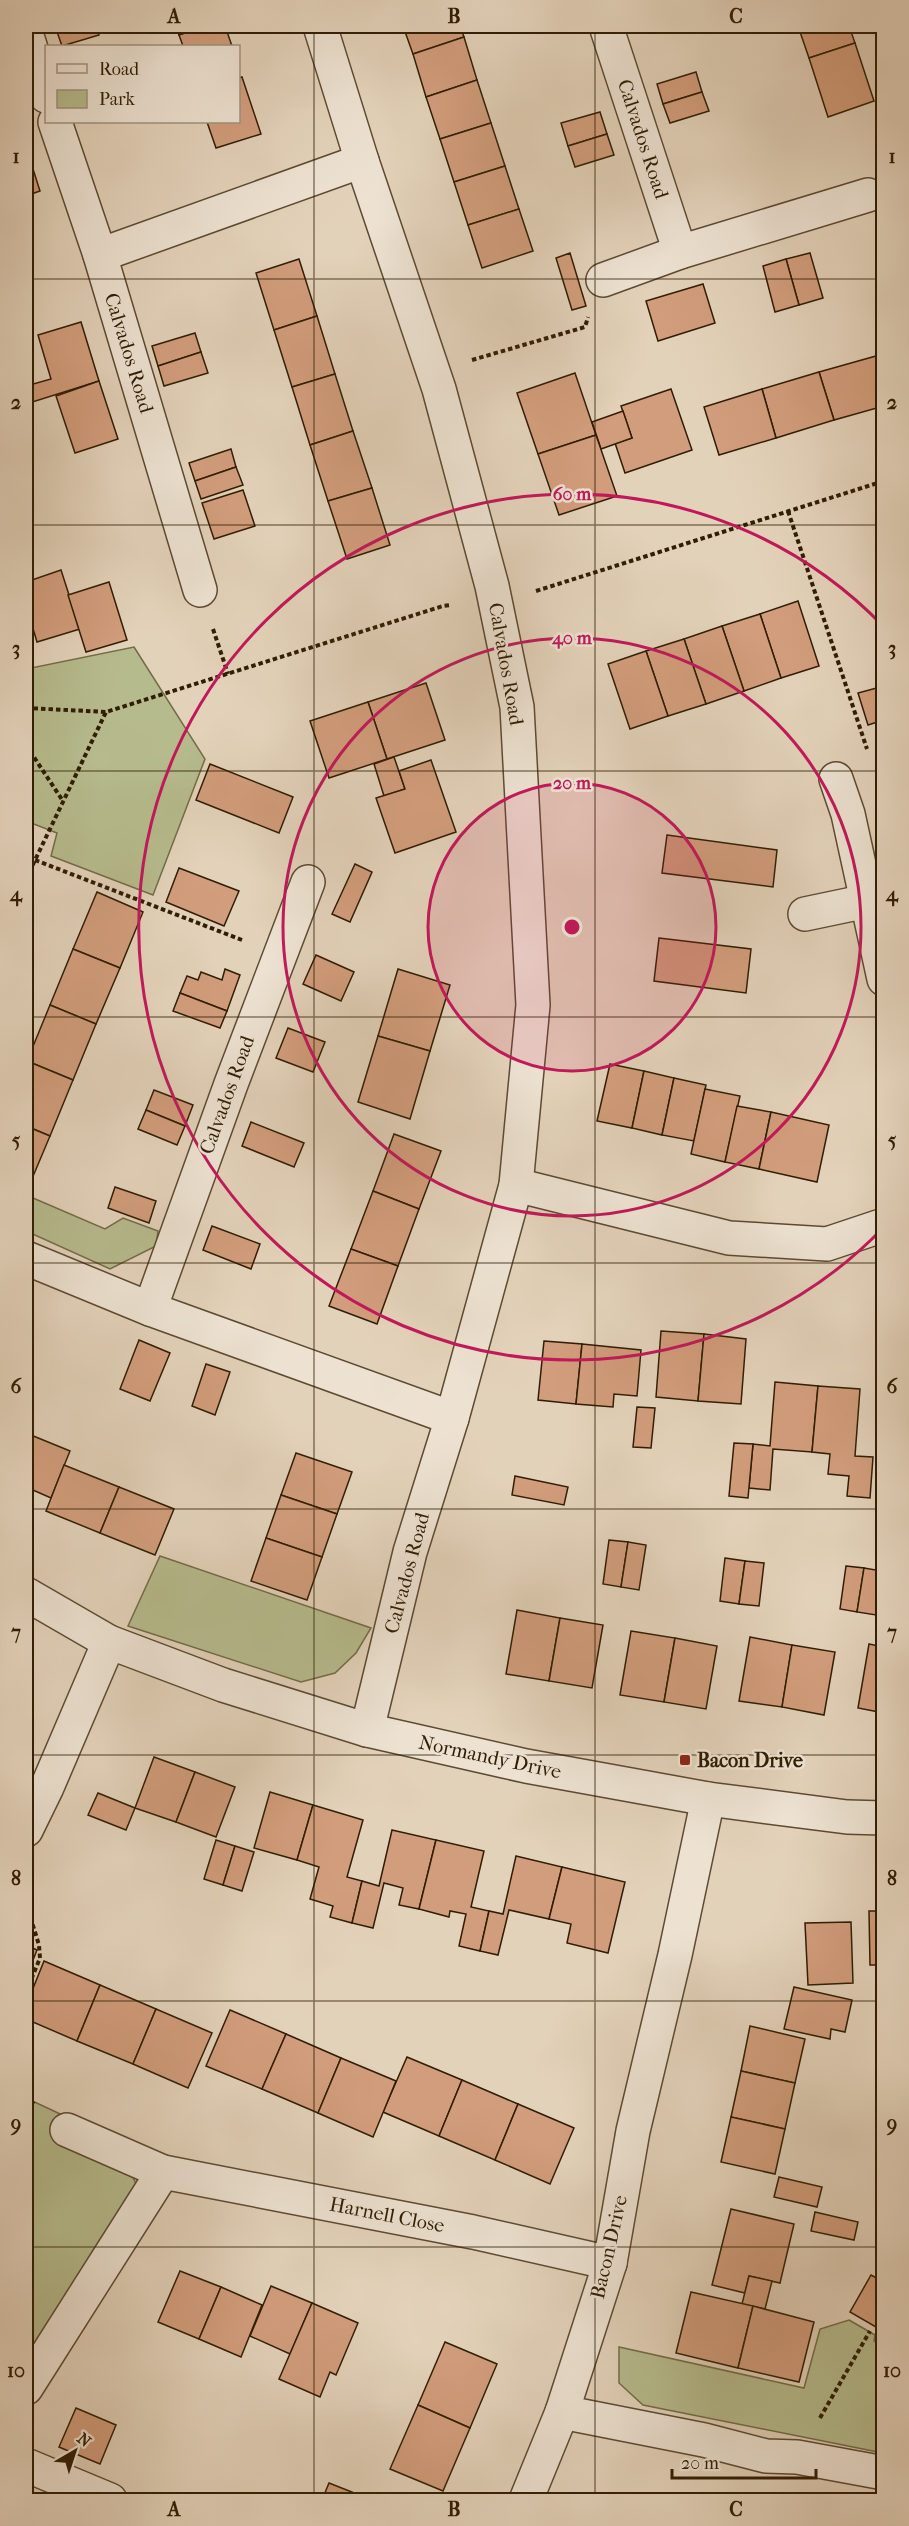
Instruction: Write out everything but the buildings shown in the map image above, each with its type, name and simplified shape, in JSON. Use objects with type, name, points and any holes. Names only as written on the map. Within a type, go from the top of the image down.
[{"type":"street","name":"Calvados Road","points":[[320,26],[362,161],[433,372],[495,604],[517,707],[533,1005],[516,1185],[452,1418],[410,1552],[367,1730]]},
{"type":"street","name":"Calvados Road","points":[[606,26],[680,252]]},
{"type":"street","points":[[26,33],[45,93]]},
{"type":"street","name":"Calvados Road","points":[[55,123],[100,255],[200,590]]},
{"type":"street","points":[[100,255],[362,161]]},
{"type":"street","points":[[603,280],[680,252],[868,195]]},
{"type":"street","points":[[836,779],[848,814],[884,979]]},
{"type":"street","name":"Calvados Road","points":[[150,1309],[279,955],[308,882]]},
{"type":"street","points":[[804,914],[867,901]]},
{"type":"street","points":[[516,1185],[729,1238],[827,1244],[884,1225]]},
{"type":"street","points":[[26,1258],[150,1309],[452,1418]]},
{"type":"street","name":"Normandy Drive","points":[[26,1594],[109,1642],[223,1685],[367,1730],[526,1766],[708,1799],[847,1817],[884,1818]]},
{"type":"street","points":[[26,1830],[47,1787],[109,1642]]},
{"type":"street","name":"Bacon Drive","points":[[526,2500],[562,2412],[610,2263],[633,2131],[675,1955],[708,1799]]},
{"type":"street","name":"Harnell Close","points":[[67,2130],[163,2172],[473,2232],[610,2263]]},
{"type":"street","points":[[26,2388],[163,2172]]},
{"type":"street","points":[[562,2412],[704,2440],[766,2456],[797,2457],[884,2473]]},
{"type":"street","points":[[26,2465],[110,2500]]},
{"type":"path","points":[[433,372],[585,327],[603,280]]},
{"type":"path","points":[[26,708],[106,712],[443,606],[495,604],[884,481]]},
{"type":"path","points":[[788,511],[870,756]]},
{"type":"path","points":[[26,879],[106,712]]},
{"type":"path","points":[[26,746],[63,802]]},
{"type":"path","points":[[35,860],[279,955]]},
{"type":"path","points":[[26,1903],[39,1945],[40,1958],[26,1992]]},
{"type":"path","points":[[797,2457],[870,2331]]},
{"type":"green space","points":[[134,647],[205,759],[153,895],[51,856],[57,833],[26,821],[26,669]]},
{"type":"green space","points":[[26,1195],[105,1229],[123,1218],[158,1231],[156,1246],[110,1269],[26,1231]]},
{"type":"green space","points":[[160,1556],[371,1628],[356,1653],[335,1673],[301,1682],[128,1626]]},
{"type":"green space","points":[[26,2098],[73,2120],[118,2146],[138,2188],[26,2361],[26,2161],[31,2149],[26,2147]]},
{"type":"green space","points":[[849,2320],[875,2335],[874,2341],[883,2347],[883,2453],[643,2405],[619,2383],[619,2347],[804,2388],[820,2329]]},
{"type":"place","name":"Bacon Drive","points":[[685,1760]]}]
